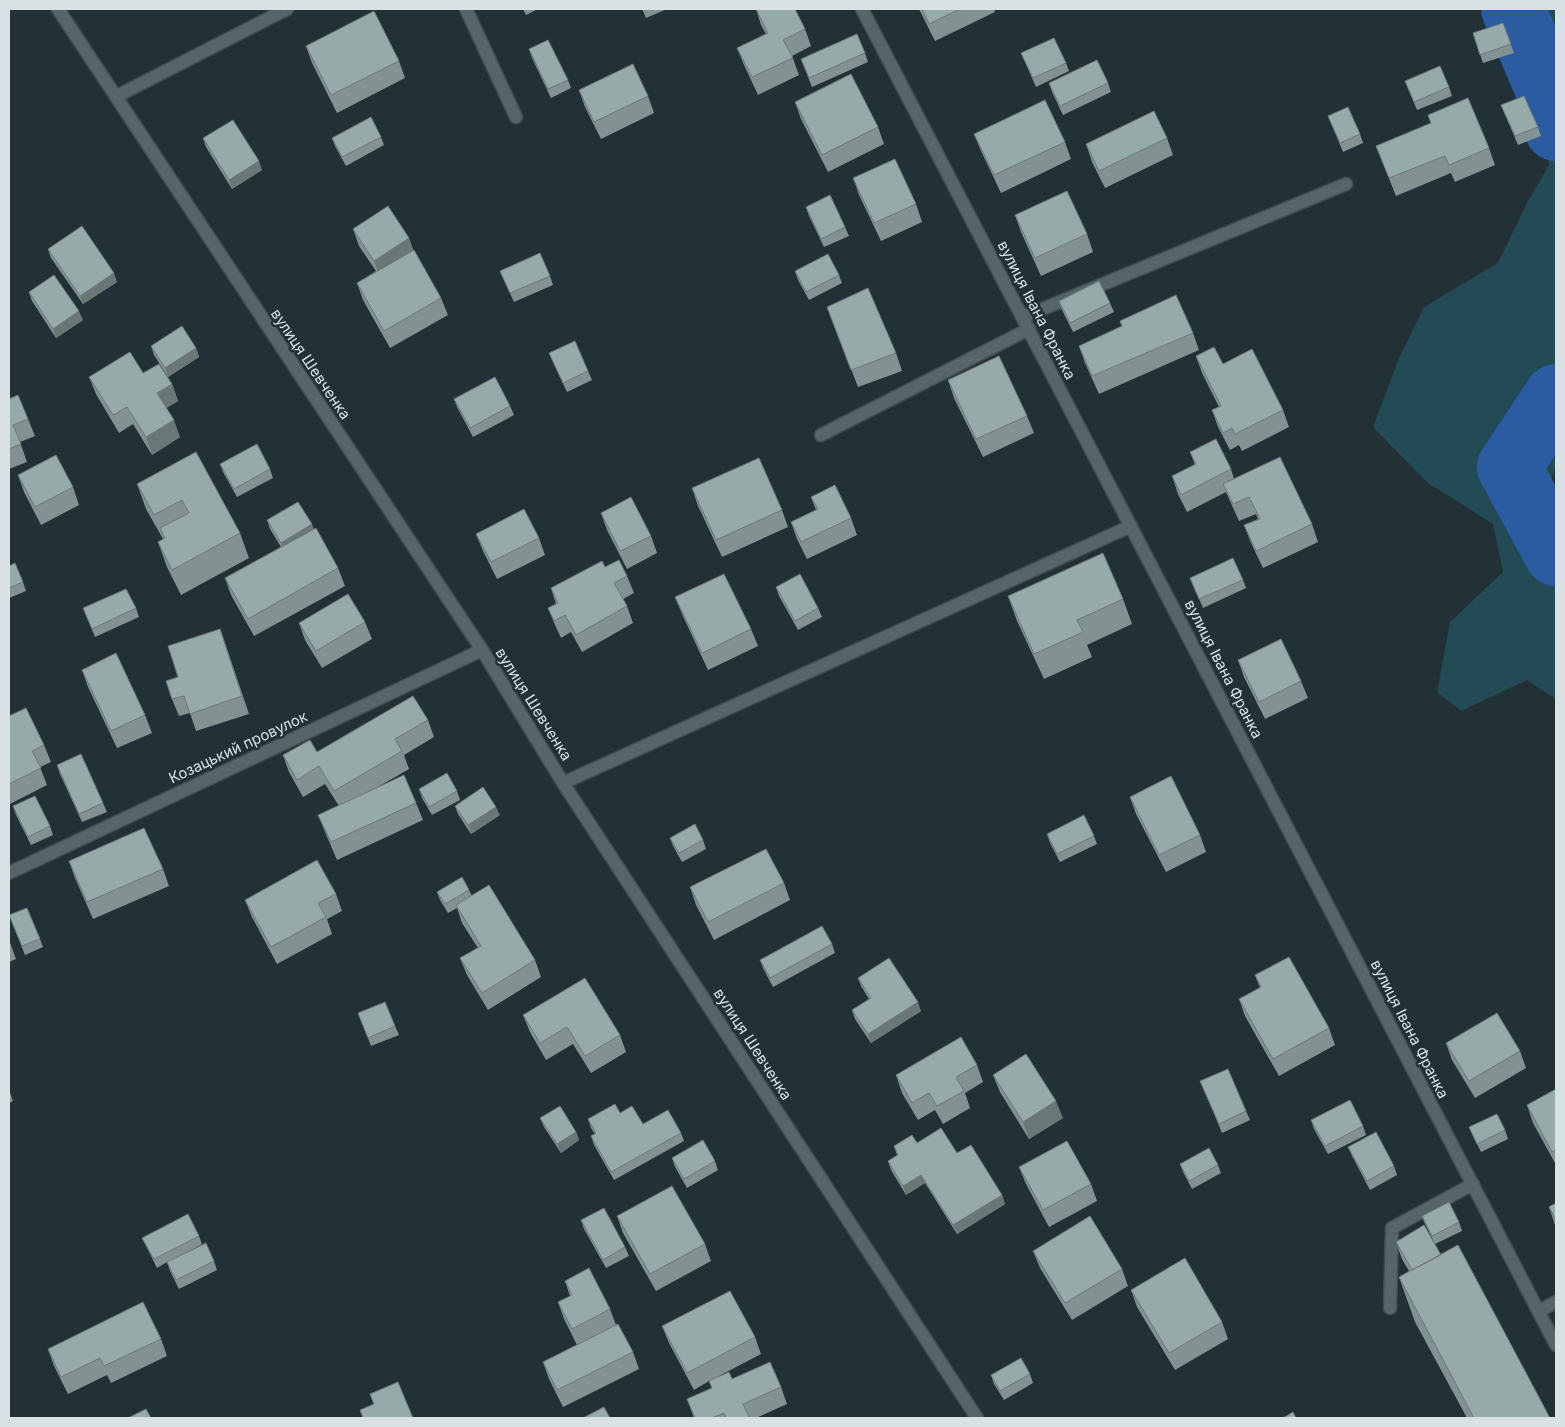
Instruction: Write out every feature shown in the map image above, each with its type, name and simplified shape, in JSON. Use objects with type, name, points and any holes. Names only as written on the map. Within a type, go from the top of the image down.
[{"type":"street","name":"вулиця Шевченка","points":[[58,9],[482,650],[563,783],[977,1418]]},
{"type":"street","points":[[117,96],[287,9]]},
{"type":"street","points":[[466,9],[516,116]]},
{"type":"street","name":"вулиця Івана Франка","points":[[862,9],[1556,1345]]},
{"type":"street","points":[[1022,317],[1346,184]]},
{"type":"street","points":[[821,435],[1029,329]]},
{"type":"street","points":[[563,783],[1130,526]]},
{"type":"street","name":"Козацький провулок","points":[[9,873],[482,650]]},
{"type":"street","points":[[1390,1308],[1392,1228],[1473,1184]]},
{"type":"street","points":[[1539,1311],[1556,1302]]},
{"type":"shaded area","points":[[1503,9],[1556,9],[1556,467],[1543,499],[1556,523],[1556,699],[1527,680],[1461,711],[1437,692],[1450,622],[1503,572],[1493,524],[1428,483],[1373,427],[1399,358],[1424,307],[1498,263],[1527,203],[1549,165],[1544,100]]},
{"type":"building","points":[[756,9],[795,9],[805,29],[783,40],[793,58],[752,77],[737,48],[768,33]]},
{"type":"building","points":[[922,9],[960,9],[929,24]]},
{"type":"building","points":[[374,11],[399,61],[331,95],[306,46]]},
{"type":"building","points":[[1503,23],[1511,44],[1480,55],[1473,33]]},
{"type":"building","points":[[857,34],[865,53],[809,78],[801,59]]},
{"type":"building","points":[[1054,38],[1066,63],[1033,78],[1021,53]]},
{"type":"building","points":[[548,40],[568,80],[548,89],[529,49]]},
{"type":"building","points":[[1097,60],[1108,83],[1060,106],[1049,83]]},
{"type":"building","points":[[633,64],[648,96],[594,122],[579,90]]},
{"type":"building","points":[[1440,66],[1449,87],[1414,102],[1405,81]]},
{"type":"building","points":[[851,74],[878,127],[822,155],[795,102]]},
{"type":"building","points":[[1524,96],[1538,127],[1515,136],[1501,105]]},
{"type":"building","points":[[1468,98],[1489,148],[1449,165],[1445,156],[1389,178],[1376,146],[1431,123],[1428,115]]},
{"type":"building","points":[[1045,100],[1065,142],[994,175],[974,134]]},
{"type":"building","points":[[1348,107],[1360,134],[1340,143],[1328,116]]},
{"type":"building","points":[[1154,111],[1167,138],[1099,171],[1086,144]]},
{"type":"building","points":[[371,117],[381,137],[342,157],[332,138]]},
{"type":"building","points":[[233,120],[259,161],[229,180],[203,138]]},
{"type":"building","points":[[895,159],[916,204],[874,223],[853,178]]},
{"type":"building","points":[[1067,191],[1087,234],[1035,258],[1015,215]]},
{"type":"building","points":[[830,195],[845,227],[821,239],[806,207]]},
{"type":"building","points":[[388,206],[409,238],[374,261],[353,229]]},
{"type":"building","points":[[82,226],[114,273],[80,296],[48,249]]},
{"type":"building","points":[[414,250],[441,298],[384,331],[357,283]]},
{"type":"building","points":[[540,253],[550,276],[510,293],[500,271]]},
{"type":"building","points":[[828,254],[839,275],[806,292],[795,271]]},
{"type":"building","points":[[54,275],[79,311],[53,329],[29,292]]},
{"type":"building","points":[[1099,281],[1110,303],[1070,323],[1059,301]]},
{"type":"building","points":[[868,288],[896,353],[851,370],[827,307]]},
{"type":"building","points":[[1176,295],[1193,333],[1092,376],[1079,346],[1122,326],[1120,321]]},
{"type":"building","points":[[182,326],[196,348],[165,368],[151,346]]},
{"type":"building","points":[[575,341],[588,371],[563,383],[549,353]]},
{"type":"building","points":[[1214,347],[1223,364],[1252,349],[1283,410],[1235,434],[1232,428],[1223,433],[1212,410],[1221,406],[1196,356]]},
{"type":"building","points":[[130,352],[143,373],[159,364],[172,384],[157,393],[174,420],[146,437],[127,407],[113,415],[89,377]]},
{"type":"building","points":[[999,356],[1027,416],[976,439],[948,380]]},
{"type":"building","points":[[495,377],[510,406],[470,428],[454,399]]},
{"type":"building","points":[[18,395],[28,419],[13,425],[21,444],[9,449],[9,399]]},
{"type":"building","points":[[1216,439],[1231,469],[1181,495],[1172,476],[1196,464],[1190,452]]},
{"type":"building","points":[[257,444],[270,469],[234,489],[220,464]]},
{"type":"building","points":[[196,452],[240,533],[172,570],[158,542],[165,538],[160,528],[189,513],[182,500],[154,515],[137,484]]},
{"type":"building","points":[[56,455],[73,487],[35,507],[18,475]]},
{"type":"building","points":[[1280,457],[1312,524],[1256,551],[1244,525],[1260,519],[1249,497],[1233,504],[1223,484]]},
{"type":"building","points":[[759,458],[782,510],[716,540],[692,488]]},
{"type":"building","points":[[835,485],[851,518],[801,542],[791,522],[818,509],[811,497]]},
{"type":"building","points":[[631,497],[651,536],[620,551],[601,513]]},
{"type":"building","points":[[298,502],[312,524],[281,543],[267,520]]},
{"type":"building","points":[[524,509],[539,538],[491,562],[476,534]]},
{"type":"building","points":[[316,528],[338,568],[248,619],[225,578]]},
{"type":"building","points":[[1103,553],[1123,599],[1077,620],[1083,632],[1034,654],[1008,596]]},
{"type":"building","points":[[1233,558],[1243,580],[1199,599],[1190,578]]},
{"type":"building","points":[[619,560],[627,576],[614,583],[627,606],[576,635],[565,615],[554,621],[548,608],[558,603],[551,588],[602,561],[605,567]]},
{"type":"building","points":[[15,563],[23,582],[9,588],[9,566]]},
{"type":"building","points":[[724,574],[751,629],[702,653],[675,597]]},
{"type":"building","points":[[800,574],[818,608],[795,621],[776,587]]},
{"type":"building","points":[[126,589],[136,608],[92,629],[83,608]]},
{"type":"building","points":[[348,594],[365,622],[316,651],[299,623]]},
{"type":"building","points":[[220,629],[242,696],[190,714],[184,696],[172,699],[166,681],[178,677],[168,646]]},
{"type":"building","points":[[1281,639],[1301,681],[1259,702],[1238,660]]},
{"type":"building","points":[[116,653],[145,715],[111,731],[82,670]]},
{"type":"building","points":[[413,696],[428,720],[395,739],[402,751],[334,791],[319,766],[297,780],[283,755],[310,740],[317,752]]},
{"type":"building","points":[[26,708],[44,745],[32,751],[41,768],[9,784],[9,716]]},
{"type":"building","points":[[81,754],[103,803],[79,814],[57,765]]},
{"type":"building","points":[[447,773],[457,791],[429,807],[419,789]]},
{"type":"building","points":[[404,775],[416,803],[331,842],[318,815]]},
{"type":"building","points":[[1171,776],[1200,835],[1159,855],[1130,797]]},
{"type":"building","points":[[483,787],[496,807],[468,825],[455,806]]},
{"type":"building","points":[[35,796],[50,826],[28,837],[13,806]]},
{"type":"building","points":[[1084,815],[1094,836],[1057,854],[1047,834]]},
{"type":"building","points":[[695,824],[703,840],[679,853],[670,838]]},
{"type":"building","points":[[144,828],[163,869],[87,902],[69,861]]},
{"type":"building","points":[[766,849],[784,883],[708,922],[690,887]]},
{"type":"building","points":[[317,860],[336,894],[318,903],[326,917],[271,947],[245,900]]},
{"type":"building","points":[[462,877],[469,890],[445,904],[437,892]]},
{"type":"building","points":[[489,885],[535,960],[482,993],[460,958],[481,946],[456,905]]},
{"type":"building","points":[[27,908],[40,939],[22,946],[9,915]]},
{"type":"building","points":[[822,926],[832,944],[770,978],[760,960]]},
{"type":"building","points":[[1289,957],[1329,1028],[1273,1059],[1239,999],[1261,987],[1255,975]]},
{"type":"building","points":[[889,958],[918,1002],[868,1034],[852,1010],[871,998],[858,978]]},
{"type":"building","points":[[585,978],[620,1035],[585,1056],[567,1027],[540,1043],[523,1015]]},
{"type":"building","points":[[385,1002],[395,1026],[368,1038],[358,1013]]},
{"type":"building","points":[[1497,1013],[1520,1051],[1469,1081],[1446,1043]]},
{"type":"building","points":[[961,1037],[977,1065],[956,1077],[964,1091],[937,1106],[929,1093],[912,1103],[896,1075]]},
{"type":"building","points":[[1026,1054],[1056,1101],[1023,1122],[993,1075]]},
{"type":"building","points":[[1228,1069],[1246,1111],[1219,1124],[1200,1081]]},
{"type":"building","points":[[1556,1089],[1556,1150],[1552,1152],[1527,1105]]},
{"type":"building","points":[[1350,1100],[1363,1126],[1325,1146],[1311,1120]]},
{"type":"building","points":[[615,1104],[620,1113],[632,1106],[643,1124],[668,1110],[681,1133],[611,1172],[591,1136],[596,1133],[588,1119]]},
{"type":"building","points":[[560,1106],[576,1132],[557,1144],[540,1118]]},
{"type":"building","points":[[1497,1114],[1505,1130],[1477,1144],[1469,1127]]},
{"type":"building","points":[[941,1128],[957,1153],[971,1145],[1002,1195],[953,1225],[921,1175],[903,1186],[888,1161],[898,1155],[894,1146],[912,1135],[917,1143]]},
{"type":"building","points":[[1376,1132],[1394,1166],[1367,1181],[1348,1147]]},
{"type":"building","points":[[703,1140],[715,1161],[684,1179],[672,1158]]},
{"type":"building","points":[[1067,1141],[1091,1184],[1043,1210],[1019,1167]]},
{"type":"building","points":[[1209,1148],[1218,1165],[1189,1181],[1180,1164]]},
{"type":"building","points":[[672,1186],[705,1244],[650,1274],[617,1216]]},
{"type":"building","points":[[1449,1202],[1459,1222],[1432,1236],[1422,1216]]},
{"type":"building","points":[[1556,1203],[1556,1220],[1549,1207]]},
{"type":"building","points":[[604,1208],[625,1247],[603,1260],[581,1220]]},
{"type":"building","points":[[188,1214],[199,1236],[154,1259],[142,1238]]},
{"type":"building","points":[[1090,1216],[1122,1269],[1065,1303],[1033,1251]]},
{"type":"building","points":[[1424,1225],[1441,1255],[1412,1270],[1396,1242]]},
{"type":"building","points":[[206,1243],[214,1261],[176,1280],[167,1262]]},
{"type":"building","points":[[1458,1245],[1550,1418],[1474,1418],[1399,1277]]},
{"type":"building","points":[[1185,1258],[1222,1322],[1169,1353],[1131,1290]]},
{"type":"building","points":[[589,1268],[610,1309],[572,1329],[558,1302],[572,1295],[565,1281]]},
{"type":"building","points":[[730,1291],[755,1337],[687,1373],[662,1326]]},
{"type":"building","points":[[143,1302],[161,1339],[104,1366],[100,1358],[61,1377],[48,1349]]},
{"type":"building","points":[[618,1324],[633,1352],[557,1390],[543,1362]]},
{"type":"building","points":[[1021,1358],[1030,1374],[1000,1391],[991,1375]]},
{"type":"building","points":[[770,1362],[781,1387],[743,1404],[749,1417],[726,1418],[724,1413],[712,1418],[695,1418],[687,1399],[712,1388],[709,1381],[729,1372],[732,1379]]},
{"type":"building","points":[[398,1382],[413,1418],[363,1418],[360,1410],[374,1404],[370,1394]]},
{"type":"building","points":[[604,1407],[610,1418],[583,1418]]},
{"type":"building","points":[[146,1409],[151,1418],[128,1418]]},
{"type":"building","points":[[1293,1412],[1296,1418],[1283,1418]]},
{"type":"waterway","points":[[1513,9],[1548,91],[1556,129]]},
{"type":"waterway","points":[[1556,396],[1509,467],[1556,554]]}]
